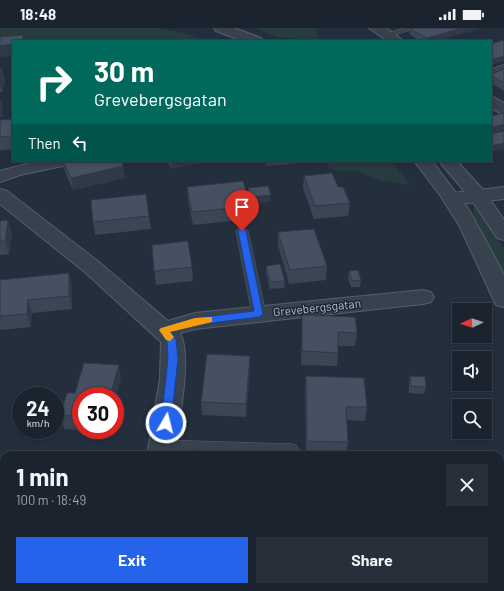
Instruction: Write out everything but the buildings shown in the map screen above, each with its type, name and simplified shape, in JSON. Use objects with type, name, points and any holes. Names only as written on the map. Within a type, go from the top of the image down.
[{"type":"street","points":[[221,28],[253,40]]},
{"type":"street","points":[[492,102],[504,110]]},
{"type":"street","points":[[0,177],[15,171],[56,162]]},
{"type":"street","points":[[424,162],[474,233],[489,263],[504,300]]},
{"type":"street","points":[[449,162],[478,196],[504,234]]},
{"type":"street","points":[[452,200],[504,193]]},
{"type":"street","points":[[0,195],[93,268],[164,330],[172,340],[173,359],[168,414],[161,450]]},
{"type":"street","name":"Grevebergsgatan","points":[[164,330],[195,321],[423,297]]},
{"type":"lane","points":[[387,35],[413,28]]},
{"type":"lane","points":[[492,72],[504,68]]},
{"type":"lane","points":[[242,231],[259,314]]},
{"type":"lane","points":[[161,450],[291,450]]},
{"type":"green space","points":[[0,28],[155,28],[180,32],[206,40],[12,40],[12,41],[0,46]]},
{"type":"green space","points":[[255,28],[318,28],[316,31],[319,40],[276,37]]},
{"type":"green space","points":[[325,162],[392,162],[410,185],[380,180],[357,171],[332,170]]},
{"type":"green space","points":[[476,206],[504,249],[504,283],[474,220],[474,207]]},
{"type":"slow traffic","points":[[170,337],[164,330],[195,321],[209,320]]},
{"type":"route","points":[[166,423],[173,359],[172,340],[164,330],[195,321],[259,314],[242,231]]}]
